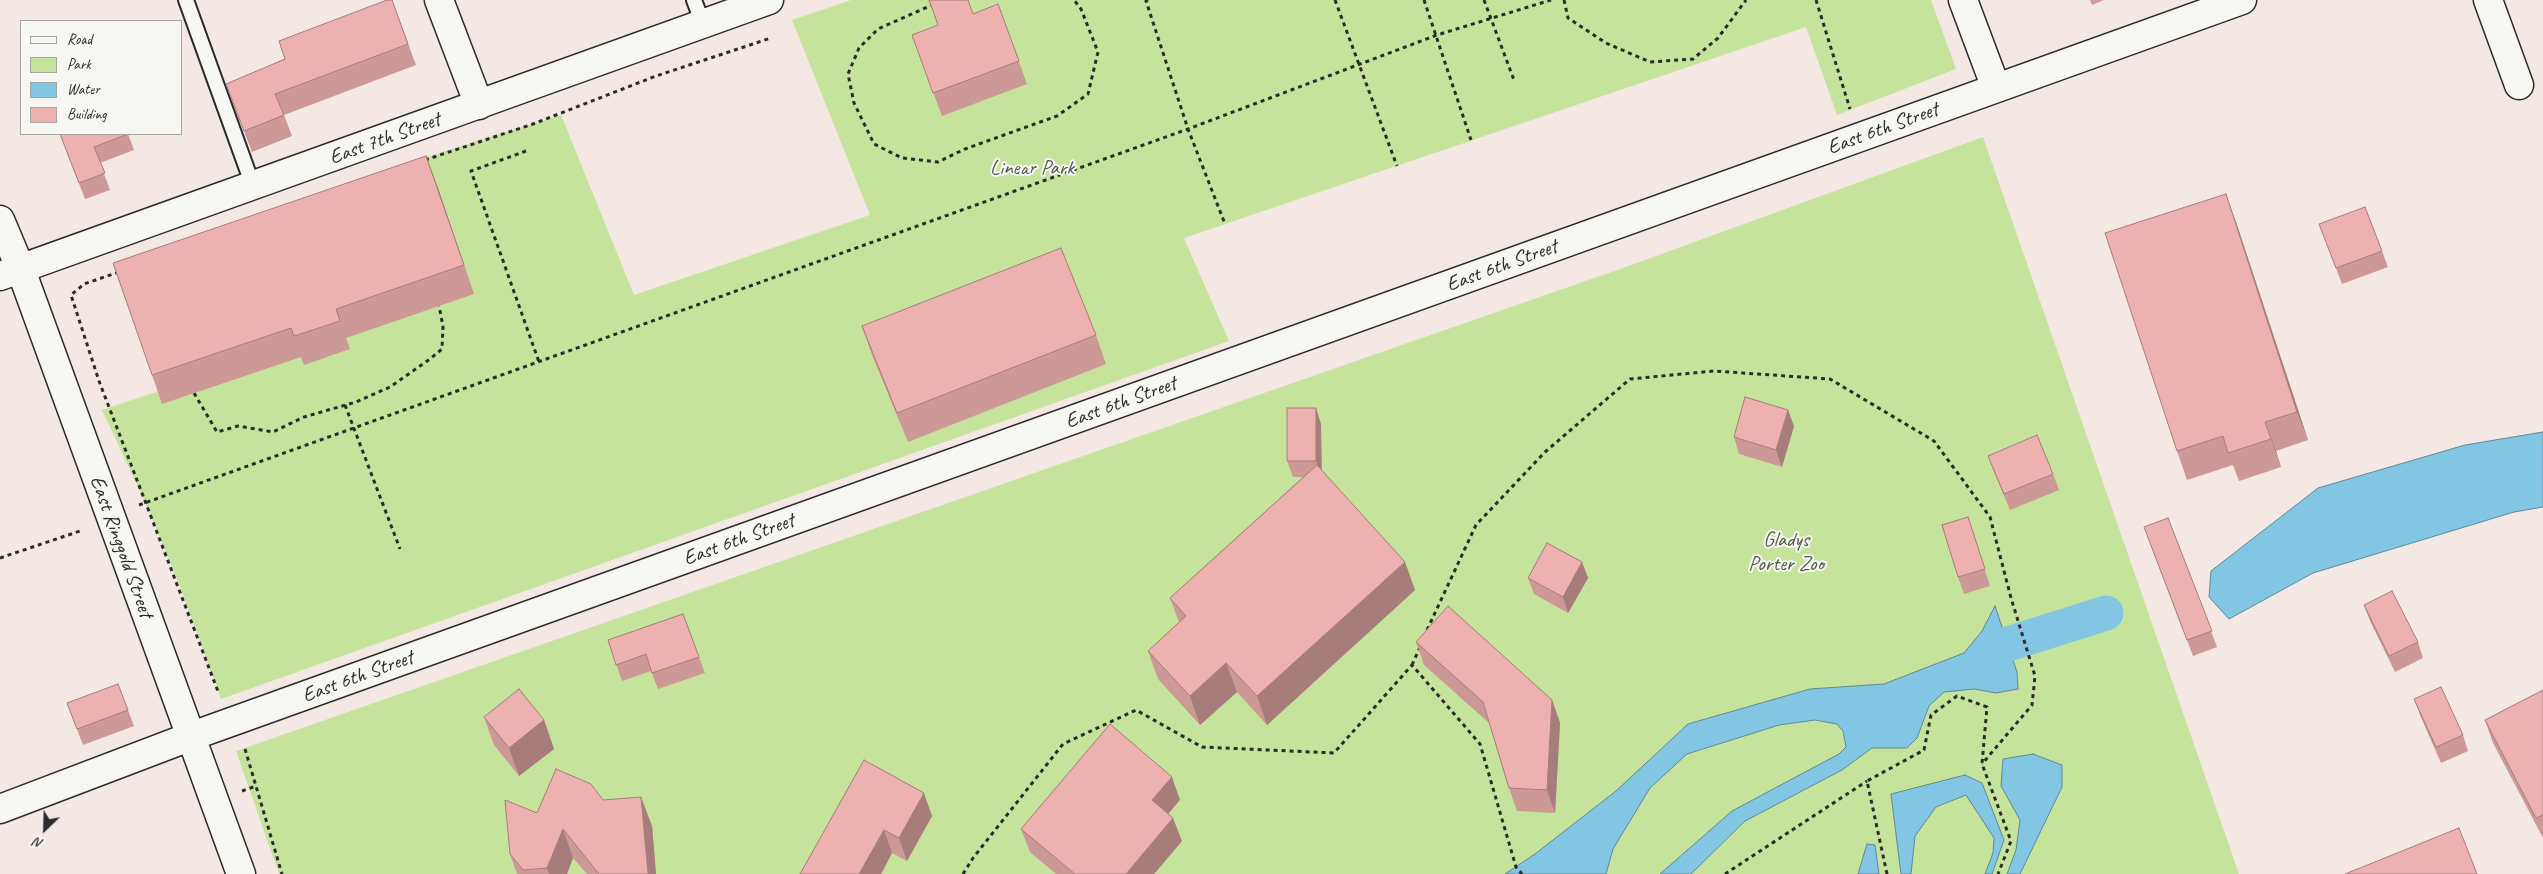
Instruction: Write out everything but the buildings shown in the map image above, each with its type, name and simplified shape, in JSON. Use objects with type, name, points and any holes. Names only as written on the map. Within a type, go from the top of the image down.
[{"type":"main road","points":[[439,0],[478,105]]},
{"type":"main road","name":"East 7th Street","points":[[10,273],[478,105],[699,12],[769,0]]},
{"type":"main road","points":[[1963,0],[1996,88]]},
{"type":"main road","name":"East 6th Street","points":[[0,808],[192,736],[2242,0]]},
{"type":"main road","points":[[2488,0],[2519,85]]},
{"type":"main road","name":"East Ringgold Street","points":[[0,220],[10,273],[111,520],[192,736],[241,874]]},
{"type":"lane","points":[[186,0],[253,186]]},
{"type":"path","points":[[936,4],[878,29],[859,48],[848,74],[854,103],[874,144],[902,158],[938,162],[965,148],[1058,116],[1088,94],[1098,52],[1081,9],[1074,0]]},
{"type":"path","points":[[1147,0],[1188,129],[1224,224]]},
{"type":"path","points":[[1336,0],[1397,166]]},
{"type":"path","points":[[1424,0],[1471,140]]},
{"type":"path","points":[[1484,0],[1514,80]]},
{"type":"path","points":[[0,558],[111,520],[145,502],[1188,129],[1437,35],[1490,17],[1551,0]]},
{"type":"path","points":[[1564,0],[1568,18],[1606,43],[1650,62],[1693,59],[1718,38],[1746,0]]},
{"type":"path","points":[[1816,0],[1852,117]]},
{"type":"path","points":[[423,160],[541,121],[656,76],[771,38]]},
{"type":"path","points":[[526,151],[471,171],[539,362]]},
{"type":"path","points":[[126,269],[84,284],[72,295],[99,381],[221,699]]},
{"type":"path","points":[[194,393],[217,432],[238,426],[273,432],[304,417],[346,405],[390,387],[442,349],[443,326],[439,306]]},
{"type":"path","points":[[964,874],[973,858],[1063,744],[1136,710],[1202,747],[1334,753],[1412,665],[1476,525],[1545,452],[1630,379],[1714,371],[1830,379],[1934,440],[1990,517],[2011,598],[2035,676],[2032,704],[1982,764]]},
{"type":"path","points":[[346,405],[400,549]]},
{"type":"path","points":[[1412,665],[1480,744],[1516,867],[1522,874]]},
{"type":"path","points":[[1725,874],[1867,781],[1924,750],[1931,715],[1957,696],[1987,708],[1982,764],[2011,841],[1998,874]]},
{"type":"path","points":[[245,748],[282,874]]},
{"type":"path","points":[[1867,781],[1887,874]]},
{"type":"path","points":[[243,791],[256,786]]},
{"type":"green space","name":"Linear Park","points":[[851,0],[1931,0],[1956,69],[1837,115],[1806,27],[1184,238],[1229,341],[221,699],[178,581],[145,502],[102,410],[472,287],[420,159],[561,115],[634,295],[870,215],[792,20]]},
{"type":"green space","name":"Gladys Porter Zoo","points":[[1983,137],[2239,874],[279,874],[236,751],[1623,268]]},
{"type":"water","points":[[2543,432],[2543,507],[2514,512],[2313,573],[2229,619],[2209,597],[2211,571],[2318,488],[2465,445]]},
{"type":"water","points":[[1995,606],[2017,672],[2018,689],[1996,693],[1974,689],[1944,692],[1929,706],[1917,738],[1907,748],[1872,748],[1842,770],[1745,821],[1691,874],[1660,874],[1732,811],[1839,754],[1846,747],[1843,731],[1837,724],[1815,720],[1779,725],[1687,754],[1650,788],[1613,849],[1606,874],[1505,874],[1535,854],[1616,791],[1688,724],[1810,689],[1884,684],[1964,653],[1982,631]]},
{"type":"water","points":[[2033,754],[2062,765],[2062,787],[2020,874],[2007,874],[2016,850],[2020,820],[2001,786],[2003,759]]},
{"type":"water","points":[[1965,775],[1982,783],[2004,840],[1992,874],[1985,874],[1993,853],[1994,838],[1966,795],[1936,807],[1915,836],[1911,874],[1901,874],[1891,794]]},
{"type":"water","points":[[1867,844],[1875,845],[1879,874],[1858,874]]},
{"type":"waterway","points":[[2008,644],[2106,613]]}]
